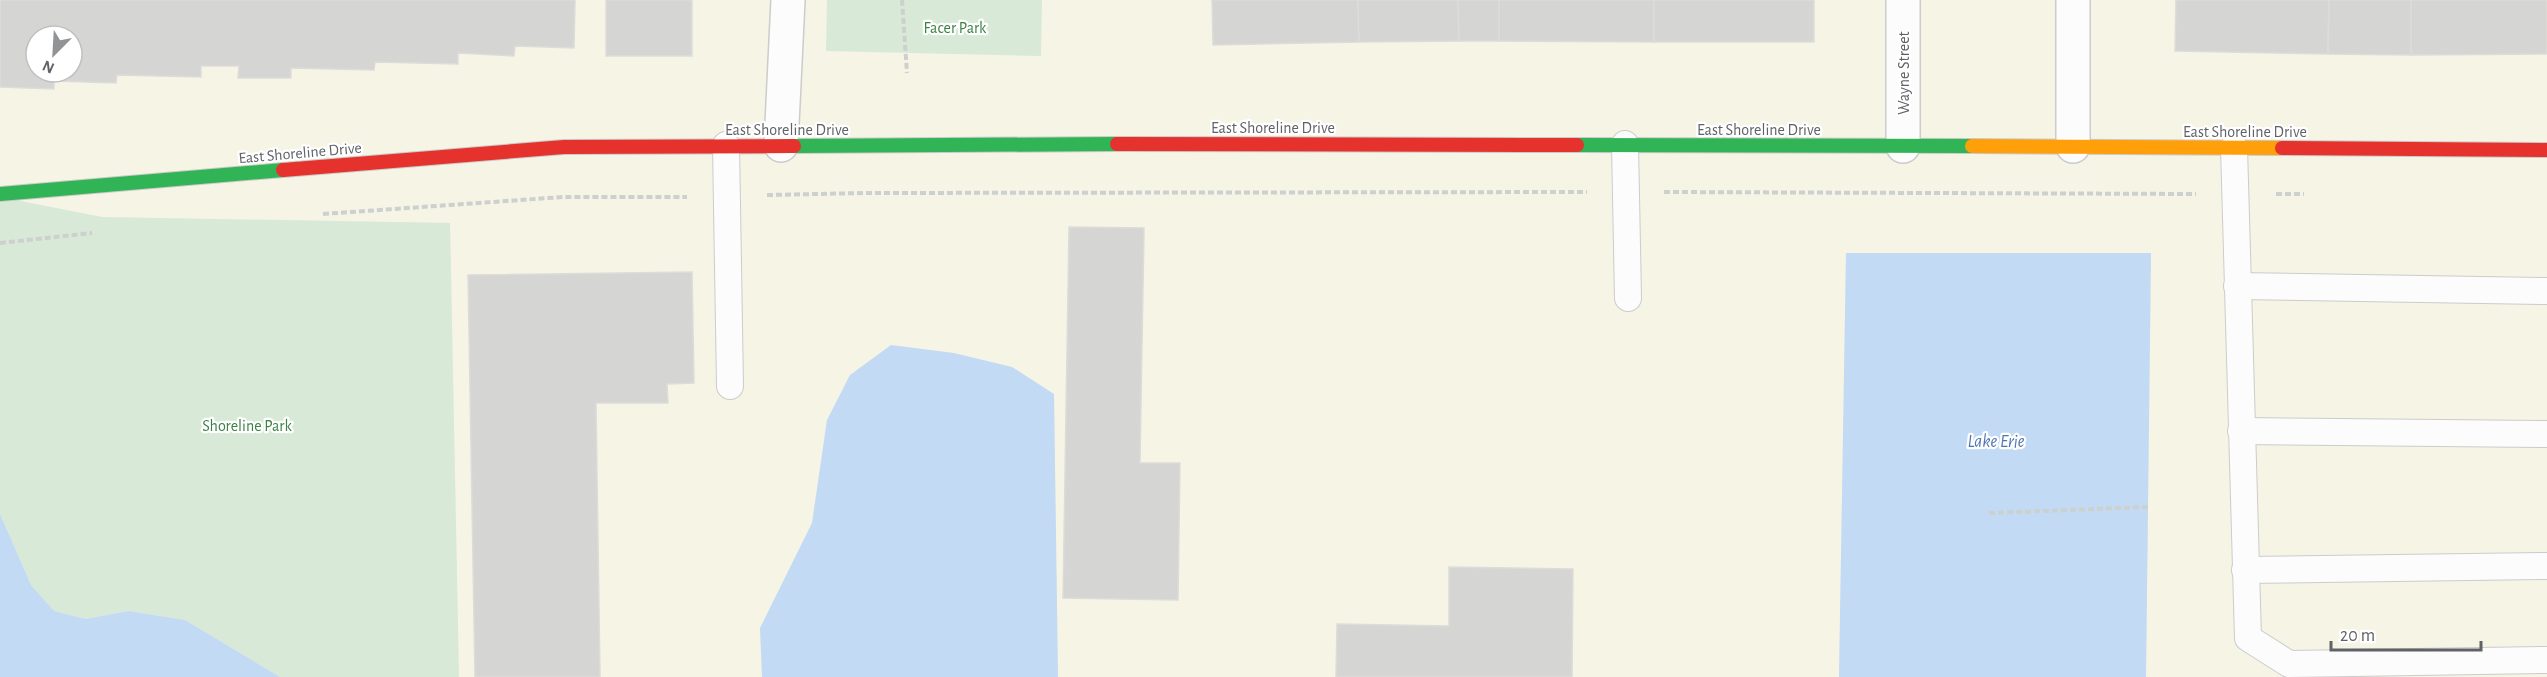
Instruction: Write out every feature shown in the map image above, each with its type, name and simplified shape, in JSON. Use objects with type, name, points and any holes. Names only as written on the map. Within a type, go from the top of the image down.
[{"type":"street","points":[[781,145],[788,0]]},
{"type":"street","name":"Wayne Street","points":[[1903,0],[1903,146]]},
{"type":"street","points":[[2073,0],[2073,146]]},
{"type":"street","name":"East Shoreline Drive","points":[[0,194],[564,147],[1625,144],[2547,150]]},
{"type":"lane","points":[[1625,144],[1628,298]]},
{"type":"lane","points":[[726,145],[730,386]]},
{"type":"lane","points":[[2234,147],[2248,638],[2289,664],[2547,660]]},
{"type":"lane","points":[[2237,286],[2547,291]]},
{"type":"lane","points":[[2241,431],[2547,434]]},
{"type":"lane","points":[[2245,570],[2547,566]]},
{"type":"path","points":[[902,0],[907,73]]},
{"type":"path","points":[[318,214],[563,197],[865,193],[2316,194]]},
{"type":"path","points":[[0,243],[94,233]]},
{"type":"path","points":[[1989,513],[2148,507]]},
{"type":"shaded area","points":[[0,0],[2547,0],[2547,677],[2146,677],[2151,253],[1846,253],[1839,677],[1058,677],[1054,394],[827,420],[812,523],[760,628],[762,677],[459,677],[450,223],[102,217],[0,197]]},
{"type":"green space","name":"Facer Park","points":[[827,0],[1042,0],[1041,56],[826,51]]},
{"type":"green space","name":"Shoreline Park","points":[[0,197],[102,217],[450,223],[459,677],[280,677],[185,620],[128,611],[86,619],[54,611],[31,585],[0,514]]},
{"type":"water","name":"Lake Erie","points":[[1846,253],[2151,253],[2146,677],[1839,677]]},
{"type":"water","points":[[891,345],[954,353],[1012,367],[1054,394],[1058,677],[762,677],[760,628],[812,523],[827,420],[850,375]]},
{"type":"water","points":[[0,514],[31,585],[54,611],[86,619],[128,611],[185,620],[280,677],[0,677]]},
{"type":"building","points":[[0,0],[575,0],[574,48],[515,46],[514,56],[458,53],[458,64],[375,62],[374,70],[291,68],[291,78],[238,78],[239,66],[201,66],[201,77],[117,75],[116,83],[84,82],[84,24],[24,24],[24,84],[54,84],[54,89],[0,87]]},
{"type":"building","points":[[606,0],[692,0],[692,56],[606,56]]},
{"type":"building","points":[[1212,0],[1358,0],[1359,42],[1213,45]]},
{"type":"building","points":[[1358,0],[1458,0],[1459,41],[1359,42]]},
{"type":"building","points":[[1458,0],[1499,0],[1499,41],[1459,41]]},
{"type":"building","points":[[1499,0],[1654,0],[1654,42],[1499,41]]},
{"type":"building","points":[[1654,0],[1814,0],[1814,42],[1654,42]]},
{"type":"building","points":[[2176,0],[2329,0],[2328,54],[2175,51]]},
{"type":"building","points":[[2329,0],[2411,0],[2411,55],[2328,54]]},
{"type":"building","points":[[2411,0],[2547,0],[2547,54],[2411,55]]},
{"type":"building","points":[[1069,227],[1144,228],[1140,463],[1180,463],[1178,600],[1063,598]]},
{"type":"building","points":[[692,272],[694,383],[667,384],[668,403],[596,403],[600,677],[475,677],[468,275]]},
{"type":"building","points":[[1449,567],[1573,569],[1572,677],[1336,677],[1337,624],[1449,626]]},
{"type":"traffic: fast","points":[[794,146],[1117,144]]},
{"type":"traffic: fast","points":[[1577,145],[1972,146]]},
{"type":"traffic: fast","points":[[0,194],[283,170]]},
{"type":"traffic: slow","points":[[1972,146],[2282,148]]},
{"type":"traffic: jam","points":[[1117,144],[1577,145]]},
{"type":"traffic: jam","points":[[283,170],[564,147],[794,146]]},
{"type":"traffic: jam","points":[[2282,148],[2547,150]]}]
